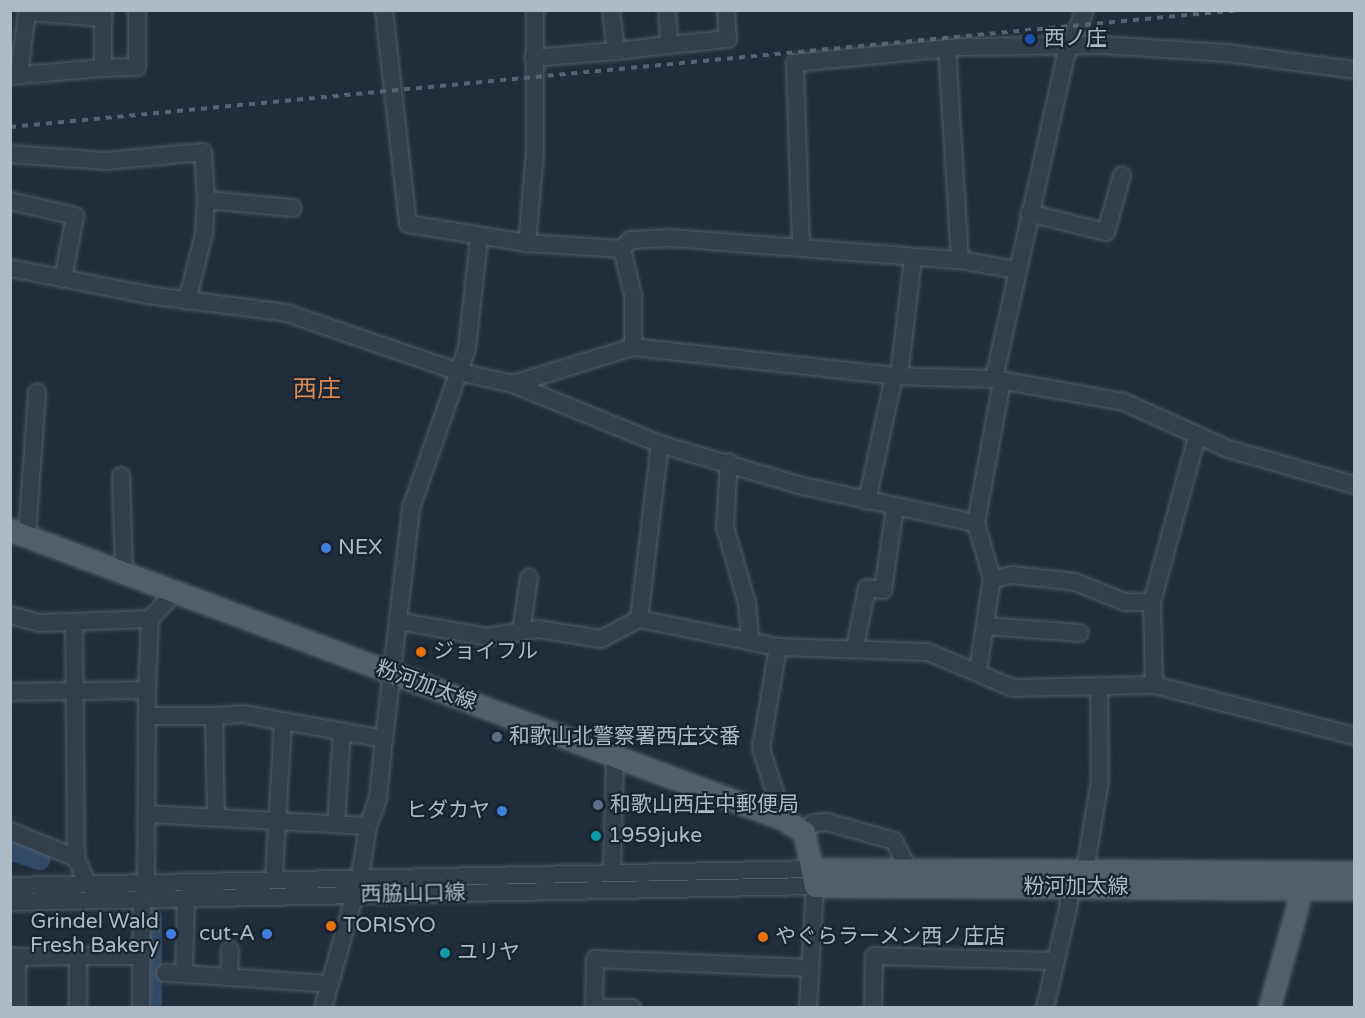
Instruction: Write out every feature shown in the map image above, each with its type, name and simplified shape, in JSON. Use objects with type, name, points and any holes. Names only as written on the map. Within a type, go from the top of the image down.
[{"type":"main road","name":"粉河加太線","points":[[19,533],[783,819],[804,832]]},
{"type":"main road","points":[[804,832],[814,878]]},
{"type":"main road","name":"粉河加太線","points":[[814,878],[907,867],[1074,875],[1299,880],[1354,889]]},
{"type":"main road","name":"粉河加太線","points":[[1299,880],[1354,872]]},
{"type":"main road","name":"粉河加太線","points":[[814,878],[1074,875]]},
{"type":"main road","points":[[1269,1008],[1299,880]]},
{"type":"street","points":[[103,68],[104,14],[27,11],[15,75],[137,67],[137,10]]},
{"type":"street","points":[[384,10],[408,224],[479,239],[527,243],[622,249],[642,237],[801,246],[913,259],[960,260],[1017,270]]},
{"type":"street","points":[[527,243],[535,153],[533,58],[535,10]]},
{"type":"street","points":[[611,10],[616,51]]},
{"type":"street","points":[[667,10],[669,45]]},
{"type":"street","points":[[533,58],[728,39],[726,10]]},
{"type":"street","points":[[978,670],[987,626],[992,579],[976,523],[998,380],[1029,213],[1071,46],[1085,10]]},
{"type":"street","points":[[801,246],[795,63],[947,48],[1071,46],[1227,53],[1354,70]]},
{"type":"street","points":[[947,48],[960,260]]},
{"type":"street","points":[[10,154],[106,161],[202,152],[206,200],[204,234],[187,301]]},
{"type":"street","points":[[1029,213],[1106,232],[1122,175]]},
{"type":"street","points":[[206,200],[293,208]]},
{"type":"street","points":[[10,201],[75,216],[63,279]]},
{"type":"street","points":[[323,1008],[360,876],[368,826],[378,798],[394,674],[411,508],[459,372],[476,295],[479,239]]},
{"type":"street","points":[[622,249],[633,295],[633,347]]},
{"type":"street","points":[[867,501],[896,376],[913,259]]},
{"type":"street","points":[[10,268],[187,301],[286,313],[459,372],[513,384],[660,444],[867,501],[976,523]]},
{"type":"street","points":[[513,384],[633,347],[896,376],[998,380],[1124,402],[1197,436],[1354,485]]},
{"type":"street","points":[[19,533],[36,392]]},
{"type":"street","points":[[1154,685],[1152,602],[1197,436]]},
{"type":"street","points":[[639,619],[660,444]]},
{"type":"street","points":[[729,462],[725,527],[747,603],[750,641]]},
{"type":"street","points":[[121,476],[124,573]]},
{"type":"street","points":[[855,647],[867,588],[883,590],[895,508]]},
{"type":"street","points":[[992,579],[1012,575],[1075,582],[1125,602],[1152,602]]},
{"type":"street","points":[[521,632],[529,578]]},
{"type":"street","points":[[141,1008],[140,956],[144,890],[150,619],[175,592]]},
{"type":"street","points":[[10,615],[39,623],[150,619]]},
{"type":"street","points":[[398,621],[487,637],[521,632],[601,639],[639,619],[778,647],[855,647],[928,652],[978,670],[1013,688],[1099,689],[1154,685],[1354,736]]},
{"type":"street","points":[[74,622],[77,691],[76,858],[87,883]]},
{"type":"street","points":[[987,626],[1080,633]]},
{"type":"street","points":[[778,647],[761,748],[783,819]]},
{"type":"street","points":[[1045,1008],[1053,961],[1100,780],[1099,689]]},
{"type":"street","points":[[10,692],[147,690]]},
{"type":"street","points":[[147,716],[243,714],[384,739]]},
{"type":"street","points":[[214,716],[216,817]]},
{"type":"street","points":[[274,878],[283,721]]},
{"type":"street","points":[[336,824],[342,731]]},
{"type":"street","points":[[612,872],[615,756]]},
{"type":"street","points":[[146,814],[368,826]]},
{"type":"street","points":[[804,832],[814,823],[827,822],[894,841],[907,867]]},
{"type":"street","points":[[10,831],[76,858]]},
{"type":"street","name":"西脇山口線","points":[[10,902],[274,878],[612,872],[814,878]]},
{"type":"street","points":[[808,1008],[814,878]]},
{"type":"street","name":"西脇山口線","points":[[10,886],[87,883],[186,897],[354,895],[814,878]]},
{"type":"street","points":[[184,974],[186,897]]},
{"type":"street","points":[[228,977],[230,950]]},
{"type":"street","points":[[78,956],[78,1008]]},
{"type":"street","points":[[17,1008],[14,957],[140,956]]},
{"type":"street","points":[[873,1008],[874,956],[1053,961]]},
{"type":"street","points":[[632,1008],[594,1006],[595,959],[810,968]]},
{"type":"street","points":[[165,973],[329,984]]},
{"type":"waterway","points":[[10,849],[39,859]]},
{"type":"waterway","points":[[151,917],[151,1008]]},
{"type":"railway","points":[[10,127],[1239,10]]},
{"type":"place","name":"西ノ庄","points":[[1030,39]]},
{"type":"place","name":"NEX","points":[[326,548]]},
{"type":"place","name":"ジョイフル","points":[[421,652]]},
{"type":"place","name":"和歌山北警察署西庄交番","points":[[497,737]]},
{"type":"place","name":"和歌山西庄中郵便局","points":[[598,805]]},
{"type":"place","name":"ヒダカヤ","points":[[502,811]]},
{"type":"place","name":"1959juke","points":[[596,836]]},
{"type":"place","name":"TORISYO","points":[[331,926]]},
{"type":"place","name":"Grindel Wald Fresh Bakery","points":[[171,934]]},
{"type":"place","name":"cut-A","points":[[267,934]]},
{"type":"place","name":"やぐらラーメン西ノ庄店","points":[[763,937]]},
{"type":"place","name":"ユリヤ","points":[[445,953]]},
{"type":"district","name":"西庄","points":[[317,390]]}]
